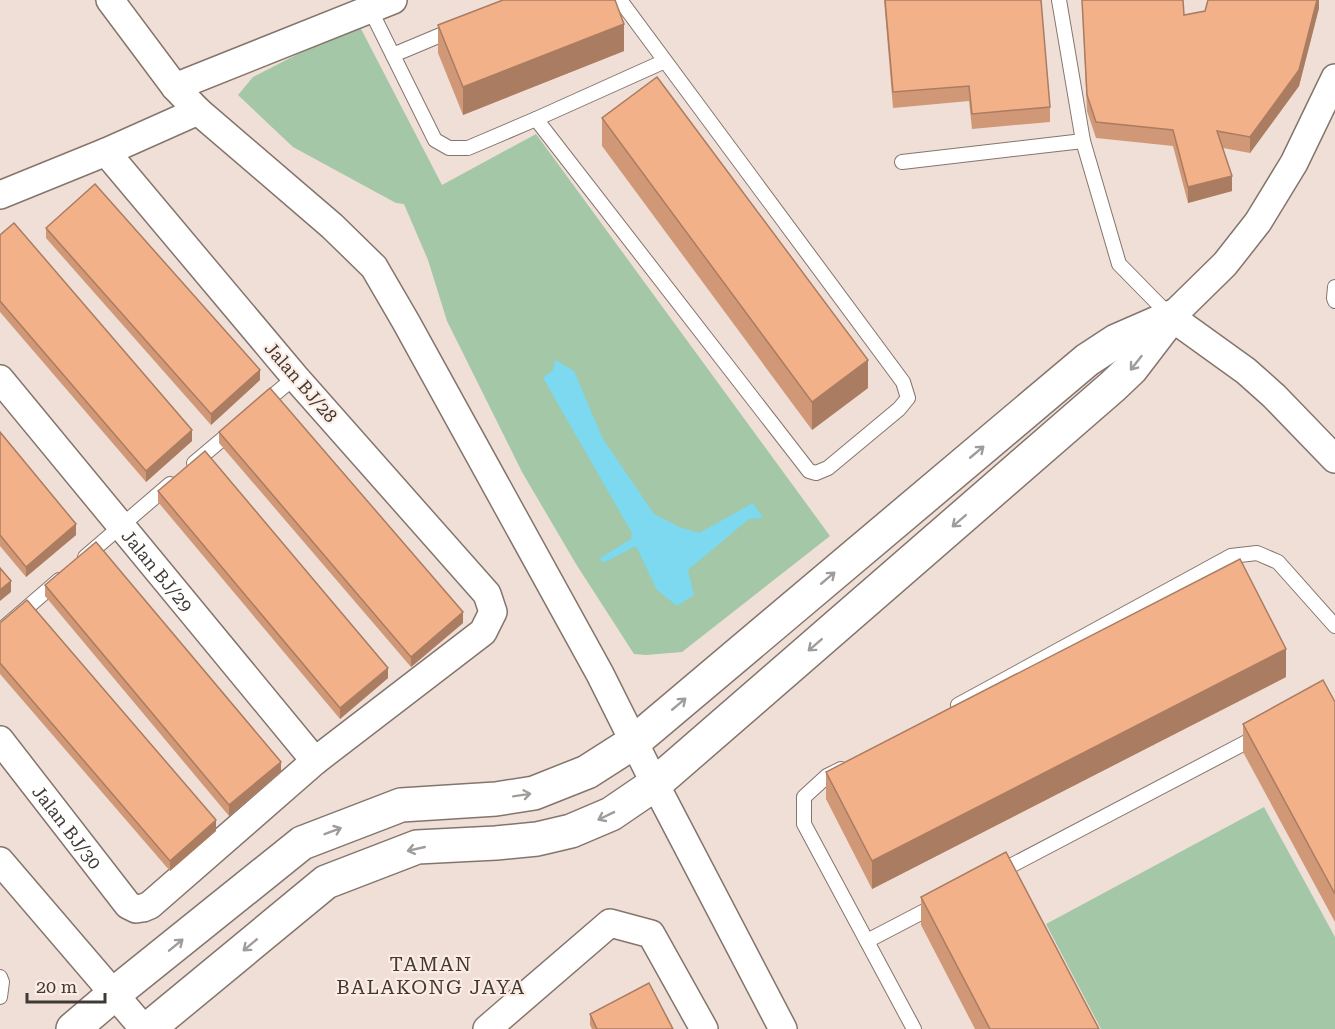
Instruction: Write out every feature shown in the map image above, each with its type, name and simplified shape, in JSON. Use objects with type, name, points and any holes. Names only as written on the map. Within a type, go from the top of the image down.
[{"type":"street","points":[[110,0],[176,87],[198,111],[332,226],[374,267],[583,643],[783,1029]]},
{"type":"street","points":[[176,87],[381,5]]},
{"type":"street","points":[[148,1029],[326,882],[417,847],[537,839],[571,831],[611,814],[655,784],[1131,369],[1171,316],[1225,264],[1258,222],[1294,163],[1335,78]]},
{"type":"street","points":[[0,195],[106,152],[198,111]]},
{"type":"street","name":"Jalan BJ/28","points":[[106,152],[295,377],[487,594],[493,612],[483,632],[315,761]]},
{"type":"street","points":[[1171,316],[1246,371],[1274,396],[1335,459]]},
{"type":"street","points":[[73,1029],[302,843],[401,805],[496,799],[534,793],[587,772],[634,742],[1087,360],[1116,341],[1171,316]]},
{"type":"street","name":"Jalan BJ/29","points":[[0,379],[315,761]]},
{"type":"street","name":"Jalan BJ/30","points":[[0,740],[128,904],[136,909],[150,905],[315,761]]},
{"type":"street","points":[[0,861],[144,1029]]},
{"type":"street","points":[[487,1029],[610,923],[651,934],[704,1029]]},
{"type":"lane","points":[[536,119],[809,471],[816,473],[828,468],[899,409],[908,398],[903,382],[620,0]]},
{"type":"lane","points":[[1059,0],[1083,141],[1119,264],[1171,316]]},
{"type":"lane","points":[[381,5],[393,55],[435,140],[449,148],[468,148],[665,61]]},
{"type":"lane","points":[[393,55],[470,23]]},
{"type":"lane","points":[[902,162],[1083,141]]},
{"type":"lane","points":[[1335,287],[1335,301]]},
{"type":"lane","points":[[0,631],[295,377]]},
{"type":"lane","points":[[951,708],[1231,556],[1257,553],[1278,562],[1335,626]]},
{"type":"lane","points":[[992,876],[1273,728]]},
{"type":"lane","points":[[848,765],[827,776],[804,796],[804,824],[914,1029]]},
{"type":"lane","points":[[867,941],[950,897]]},
{"type":"lane","points":[[0,977],[2,982],[0,997]]},
{"type":"green space","points":[[359,25],[442,185],[536,134],[830,536],[682,652],[634,654],[576,564],[522,472],[447,321],[428,260],[404,204],[396,203],[293,147],[238,95],[253,77]]},
{"type":"green space","points":[[1264,807],[1335,937],[1335,1029],[1101,1029],[1046,924]]},
{"type":"water","points":[[555,360],[574,371],[603,439],[654,514],[679,527],[699,533],[753,503],[763,518],[749,519],[688,570],[694,595],[677,606],[657,590],[636,546],[603,563],[600,558],[631,539],[632,533],[543,378],[553,370]]},
{"type":"building","points":[[503,0],[615,0],[624,24],[463,87],[438,25]]},
{"type":"building","points":[[885,0],[1041,0],[1050,107],[972,114],[969,86],[893,92]]},
{"type":"building","points":[[1082,0],[1183,0],[1184,15],[1205,11],[1208,0],[1317,0],[1299,70],[1250,137],[1217,131],[1232,176],[1188,187],[1173,130],[1096,122],[1087,95]]},
{"type":"building","points":[[657,77],[868,360],[812,402],[602,118]]},
{"type":"building","points":[[95,184],[260,370],[211,414],[46,228]]},
{"type":"building","points":[[14,223],[192,430],[146,471],[0,301],[0,235]]},
{"type":"building","points":[[270,388],[463,612],[411,657],[219,432]]},
{"type":"building","points":[[0,432],[76,524],[26,567],[0,535]]},
{"type":"building","points":[[205,451],[388,668],[340,708],[158,491]]},
{"type":"building","points":[[96,542],[281,762],[229,805],[45,585]]},
{"type":"building","points":[[1240,559],[1286,649],[872,861],[826,772]]},
{"type":"building","points":[[0,568],[11,581],[0,590]]},
{"type":"building","points":[[27,600],[216,820],[170,861],[0,663],[0,623]]},
{"type":"building","points":[[1323,680],[1335,702],[1335,894],[1243,724]]},
{"type":"building","points":[[1006,852],[1099,1029],[990,1029],[921,897]]},
{"type":"building","points":[[649,983],[673,1029],[597,1029],[590,1014]]},
{"type":"district","name":"TAMAN BALAKONG JAYA","points":[[431,976]]}]
